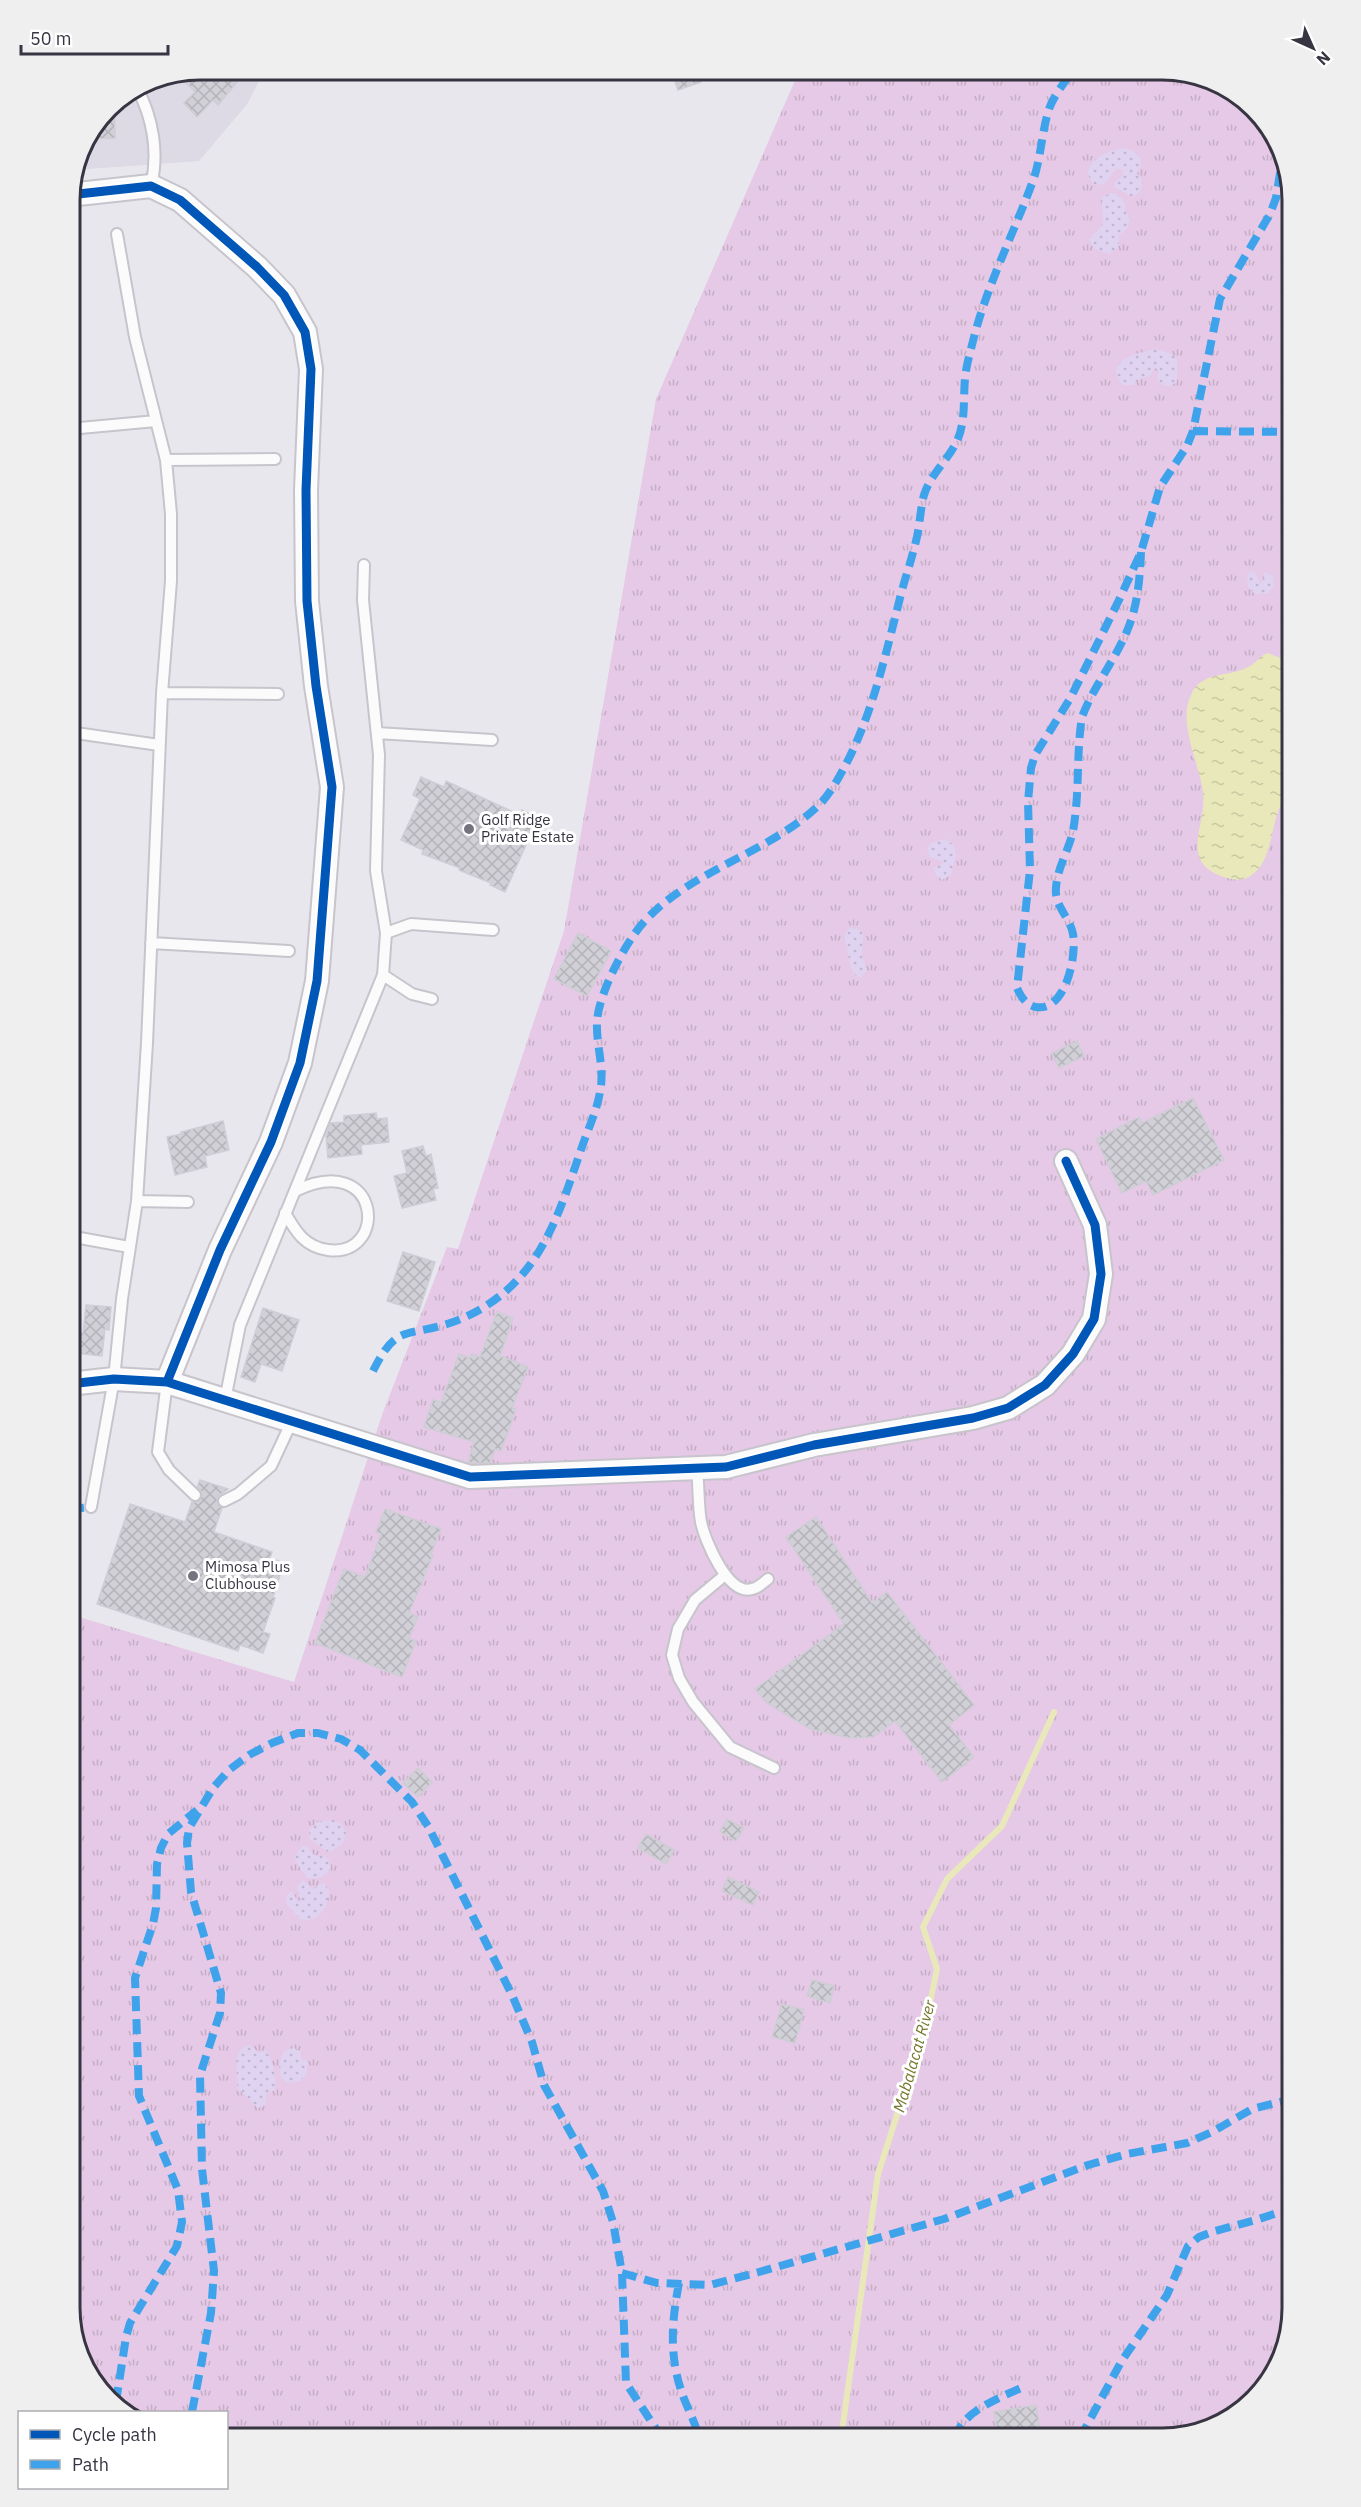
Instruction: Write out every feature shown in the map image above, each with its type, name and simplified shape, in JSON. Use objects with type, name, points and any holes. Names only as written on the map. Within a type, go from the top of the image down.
[{"type":"street","points":[[80,194],[151,186],[180,200],[257,267],[284,295],[305,332],[311,369],[306,490],[307,601],[316,686],[332,787],[330,842],[317,981],[300,1063],[271,1142],[220,1250],[167,1382]]},
{"type":"street","points":[[79,1383],[114,1379],[167,1382],[470,1477],[654,1469],[697,1470],[726,1467],[814,1445],[973,1418],[1008,1408],[1045,1385],[1072,1354],[1094,1319],[1101,1274],[1095,1225],[1066,1161]]},
{"type":"lane","points":[[140,96],[154,141],[156,165],[151,186]]},
{"type":"lane","points":[[91,1506],[114,1379],[129,1247],[137,1201],[159,745],[171,580],[171,514],[166,460],[135,337],[117,234]]},
{"type":"lane","points":[[80,428],[156,421]]},
{"type":"lane","points":[[166,460],[275,459]]},
{"type":"lane","points":[[225,1400],[240,1325],[383,975],[386,933],[376,871],[379,755],[363,610],[364,565]]},
{"type":"lane","points":[[162,693],[278,694]]},
{"type":"lane","points":[[377,733],[492,740]]},
{"type":"lane","points":[[80,734],[159,745]]},
{"type":"lane","points":[[386,933],[411,924],[493,930]]},
{"type":"lane","points":[[151,943],[290,951]]},
{"type":"lane","points":[[383,975],[412,994],[432,999]]},
{"type":"lane","points":[[285,1213],[302,1239],[326,1250],[347,1249],[363,1236],[368,1226],[368,1206],[363,1196],[347,1184],[324,1180],[311,1183],[295,1191]]},
{"type":"lane","points":[[137,1201],[188,1202]]},
{"type":"lane","points":[[80,1238],[129,1247]]},
{"type":"lane","points":[[167,1382],[158,1452],[169,1470],[195,1495]]},
{"type":"lane","points":[[224,1501],[237,1494],[271,1467],[292,1421]]},
{"type":"lane","points":[[697,1470],[701,1522],[725,1575],[736,1585],[745,1589],[753,1589],[768,1579]]},
{"type":"lane","points":[[725,1575],[696,1600],[678,1629],[672,1655],[679,1678],[693,1702],[730,1747],[774,1768]]},
{"type":"shaded area","points":[[192,80],[260,80],[248,103],[199,161],[84,169],[96,140],[109,120],[127,104],[147,92],[176,82]]},
{"type":"green space","points":[[795,80],[1169,80],[1185,82],[1214,92],[1234,104],[1257,127],[1272,154],[1279,176],[1282,200],[1282,2307],[1275,2346],[1257,2380],[1234,2403],[1207,2418],[1185,2425],[1161,2428],[228,2427],[228,2411],[140,2411],[127,2403],[104,2380],[89,2353],[82,2331],[79,2307],[79,1617],[294,1682],[382,1415],[447,1247],[458,1249],[564,931],[656,399]]},
{"type":"sand","points":[[1122,148],[1136,153],[1141,164],[1137,173],[1142,186],[1137,195],[1133,197],[1114,187],[1115,182],[1123,176],[1122,169],[1116,169],[1105,183],[1099,185],[1094,184],[1089,177],[1088,170],[1095,160],[1108,152]]},
{"type":"sand","points":[[1111,193],[1122,199],[1130,219],[1127,229],[1119,235],[1118,248],[1109,254],[1094,249],[1089,239],[1103,224],[1101,198]]},
{"type":"sand","points":[[1156,349],[1170,353],[1177,359],[1177,382],[1169,386],[1161,384],[1157,379],[1158,370],[1155,368],[1149,377],[1141,378],[1133,385],[1123,385],[1117,377],[1116,370],[1119,364],[1132,355]]},
{"type":"sand","points":[[1255,571],[1260,584],[1263,581],[1264,572],[1273,576],[1274,585],[1268,593],[1255,594],[1248,587],[1247,574]]},
{"type":"sand","points":[[945,839],[954,845],[956,855],[951,875],[942,880],[936,876],[934,868],[943,862],[930,857],[927,848],[931,843]]},
{"type":"sand","points":[[856,928],[863,933],[862,955],[867,970],[861,977],[857,976],[850,964],[844,939],[847,930]]},
{"type":"sand","points":[[334,1820],[341,1824],[346,1833],[343,1843],[329,1853],[310,1839],[309,1830],[317,1822]]},
{"type":"sand","points":[[306,1845],[314,1855],[324,1856],[329,1860],[331,1867],[320,1877],[313,1879],[306,1877],[294,1858],[301,1847]]},
{"type":"sand","points":[[303,1880],[313,1889],[324,1882],[329,1892],[324,1909],[320,1914],[306,1920],[300,1919],[286,1904],[287,1895],[291,1891],[299,1902],[302,1901],[298,1895],[297,1886]]},
{"type":"sand","points":[[250,2045],[259,2053],[266,2050],[275,2075],[275,2090],[266,2094],[266,2104],[258,2108],[237,2088],[237,2057],[243,2048]]},
{"type":"sand","points":[[294,2048],[300,2051],[302,2060],[308,2060],[306,2075],[300,2081],[287,2083],[281,2077],[279,2064],[284,2051]]},
{"type":"water","points":[[1268,653],[1282,657],[1282,803],[1267,853],[1259,869],[1248,877],[1233,879],[1208,869],[1201,861],[1198,851],[1203,793],[1188,731],[1187,706],[1195,687],[1201,682],[1208,678],[1239,671],[1252,665]]},
{"type":"building","points":[[239,80],[218,105],[213,100],[197,117],[184,103],[195,92],[185,81]]},
{"type":"building","points":[[675,80],[700,80],[701,82],[678,90]]},
{"type":"building","points":[[114,116],[115,138],[97,139]]},
{"type":"building","name":"Golf Ridge Private Estate","points":[[421,777],[444,787],[446,781],[520,815],[522,810],[538,818],[505,892],[490,885],[491,883],[459,870],[460,868],[422,854],[423,850],[401,840],[420,799],[413,795]]},
{"type":"building","points":[[578,933],[611,951],[587,996],[554,979]]},
{"type":"building","points":[[1077,1041],[1084,1056],[1059,1068],[1052,1053]]},
{"type":"building","points":[[1193,1098],[1224,1160],[1153,1195],[1146,1181],[1122,1193],[1096,1139],[1139,1117],[1142,1123]]},
{"type":"building","points":[[376,1113],[377,1119],[387,1118],[389,1142],[361,1145],[362,1154],[328,1158],[326,1135],[331,1123],[344,1122],[344,1116]]},
{"type":"building","points":[[223,1121],[229,1150],[205,1156],[207,1167],[175,1175],[167,1137]]},
{"type":"building","points":[[423,1146],[426,1156],[431,1154],[438,1188],[433,1189],[436,1200],[402,1208],[394,1176],[407,1173],[402,1151]]},
{"type":"building","points":[[403,1252],[435,1262],[419,1311],[387,1301]]},
{"type":"building","points":[[86,1305],[111,1307],[109,1330],[105,1329],[102,1356],[79,1353],[79,1332],[83,1333]]},
{"type":"building","points":[[263,1308],[299,1320],[282,1371],[261,1364],[255,1382],[241,1377]]},
{"type":"building","points":[[497,1312],[513,1318],[500,1356],[528,1367],[512,1408],[516,1409],[501,1451],[495,1449],[490,1463],[473,1463],[468,1462],[474,1442],[424,1427],[433,1400],[441,1402],[459,1354],[470,1358],[472,1354],[480,1357]]},
{"type":"building","name":"Mimosa Plus Clubhouse","points":[[200,1480],[228,1489],[217,1497],[217,1504],[222,1508],[214,1532],[272,1552],[270,1558],[284,1563],[263,1632],[270,1634],[263,1653],[240,1645],[238,1651],[97,1604],[130,1504],[185,1522],[192,1502],[198,1502],[202,1497],[202,1492],[197,1487]]},
{"type":"building","points":[[385,1509],[441,1529],[409,1613],[418,1617],[409,1638],[416,1641],[402,1677],[315,1643],[344,1569],[365,1577],[381,1534],[376,1532]]},
{"type":"building","points":[[816,1517],[872,1603],[887,1592],[974,1705],[949,1725],[974,1757],[942,1782],[895,1721],[873,1737],[850,1738],[810,1729],[767,1703],[755,1689],[844,1624],[786,1537]]},
{"type":"building","points":[[418,1768],[432,1782],[418,1797],[403,1783]]},
{"type":"building","points":[[727,1819],[744,1828],[736,1841],[720,1832]]},
{"type":"building","points":[[646,1834],[674,1850],[666,1864],[638,1848]]},
{"type":"building","points":[[728,1877],[759,1892],[753,1905],[722,1891]]},
{"type":"building","points":[[812,1980],[834,1986],[830,2003],[807,1996]]},
{"type":"building","points":[[782,2004],[804,2010],[795,2043],[772,2037]]},
{"type":"building","points":[[1036,2405],[1040,2428],[997,2428],[994,2412]]},
{"type":"waterway","name":"Mabalacat River","points":[[842,2428],[878,2174],[924,2031],[937,1969],[923,1927],[947,1879],[1002,1826],[1054,1712]]},
{"type":"marked path","points":[[373,1371],[381,1356],[395,1339],[411,1332],[447,1324],[474,1313],[510,1287],[538,1253],[569,1186],[597,1105],[602,1074],[597,1022],[602,998],[621,956],[643,923],[683,889],[777,837],[799,822],[823,801],[845,766],[863,727],[877,686],[916,541],[924,495],[930,481],[953,448],[960,433],[966,369],[978,321],[1034,177],[1049,109],[1067,80]]},
{"type":"marked path","points":[[1141,552],[1160,487],[1187,446],[1193,431],[1220,299],[1270,214],[1276,198],[1279,178]]},
{"type":"marked path","points":[[1193,431],[1282,432]]},
{"type":"marked path","points":[[1141,552],[1136,599],[1129,626],[1082,717],[1073,831],[1056,888],[1057,900],[1073,934],[1071,968],[1062,992],[1055,1001],[1046,1006],[1036,1007],[1024,1000],[1017,988],[1030,870],[1028,802],[1031,768],[1035,755],[1071,697],[1141,552]]},
{"type":"marked path","points":[[79,1508],[91,1507]]},
{"type":"marked path","points":[[192,2411],[211,2313],[214,2271],[202,2169],[200,2075],[220,2013],[221,1993],[191,1892],[187,1843],[189,1828],[213,1788],[229,1770],[249,1755],[298,1733],[318,1733],[341,1739],[360,1750],[412,1802],[428,1826],[512,1995],[532,2042],[544,2085],[603,2191],[613,2222],[622,2273],[626,2383],[655,2427]]},
{"type":"marked path","points":[[117,2394],[130,2323],[177,2246],[182,2222],[178,2190],[139,2096],[135,1978],[153,1924],[156,1908],[157,1864],[161,1848],[168,1834],[197,1810]]},
{"type":"marked path","points":[[622,2273],[657,2283],[710,2285],[944,2219],[1088,2165],[1127,2154],[1187,2143],[1212,2132],[1252,2109],[1282,2102]]},
{"type":"marked path","points":[[1085,2428],[1121,2362],[1167,2295],[1188,2246],[1199,2237],[1212,2232],[1282,2211]]},
{"type":"marked path","points":[[679,2283],[673,2323],[673,2350],[677,2377],[696,2428]]},
{"type":"marked path","points":[[960,2428],[965,2420],[983,2406],[1023,2387]]},
{"type":"cycle path","points":[[80,194],[151,186],[180,200],[257,267],[284,295],[305,332],[311,369],[306,490],[307,601],[316,686],[332,787],[317,981],[300,1063],[271,1142],[220,1250],[167,1382]]},
{"type":"cycle path","points":[[79,1383],[114,1379],[167,1382],[470,1477],[726,1467],[814,1445],[973,1418],[1008,1408],[1045,1385],[1073,1354],[1094,1319],[1101,1274],[1095,1225],[1066,1161]]},
{"type":"place","name":"Golf Ridge Private Estate","points":[[469,829]]},
{"type":"place","name":"Mimosa Plus Clubhouse","points":[[193,1576]]}]
